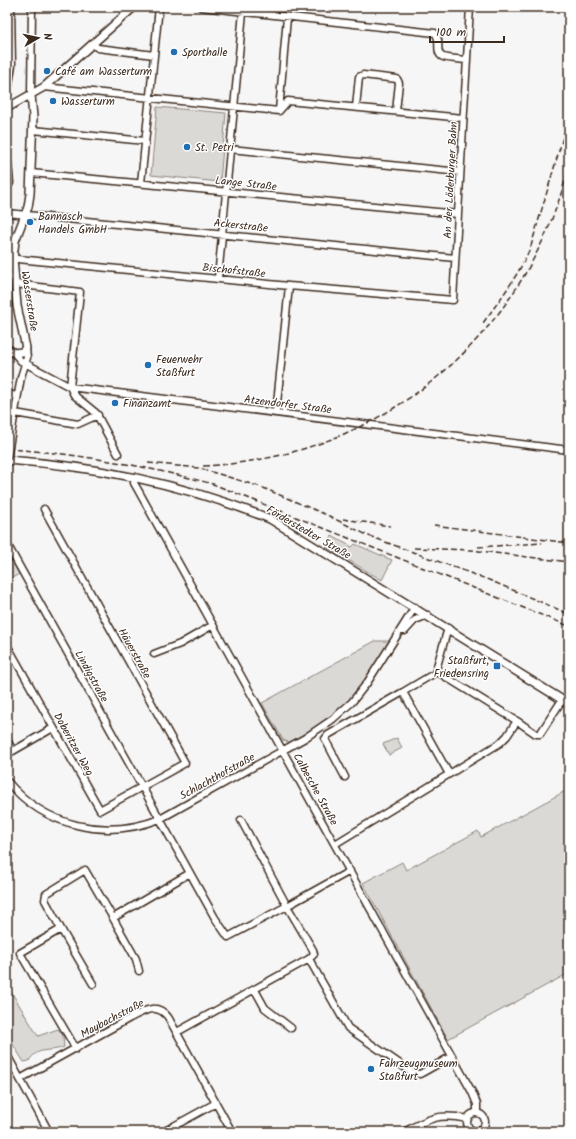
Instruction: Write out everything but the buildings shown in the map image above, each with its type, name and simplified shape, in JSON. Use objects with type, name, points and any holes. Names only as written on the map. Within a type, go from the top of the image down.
[{"type":"main road","points":[[7,108],[16,101],[31,95],[44,87],[134,7]]},
{"type":"main road","name":"Wasserstraße","points":[[14,353],[22,352],[26,348],[12,279],[13,258],[17,234],[25,214],[30,194],[33,130],[31,95]]},
{"type":"main road","points":[[7,348],[14,353]]},
{"type":"main road","name":"Förderstedter Straße","points":[[7,460],[66,466],[135,477],[193,492],[270,519],[428,615],[566,702]]},
{"type":"street","points":[[7,97],[12,65],[10,50],[11,7]]},
{"type":"street","name":"Wasserstraße","points":[[31,95],[32,7]]},
{"type":"street","points":[[141,183],[159,7]]},
{"type":"street","points":[[202,7],[243,12],[254,10],[287,17],[435,33],[439,40],[440,55],[444,57],[467,60]]},
{"type":"street","name":"An der Löderburger Bahn","points":[[453,300],[470,7]]},
{"type":"street","points":[[218,278],[243,12]]},
{"type":"street","points":[[279,111],[287,17]]},
{"type":"street","points":[[92,44],[98,48],[154,55]]},
{"type":"street","points":[[356,107],[359,78],[362,75],[397,79],[399,83],[396,111]]},
{"type":"street","points":[[44,87],[279,111]]},
{"type":"street","points":[[279,111],[288,101],[463,118]]},
{"type":"street","points":[[33,130],[145,141]]},
{"type":"street","points":[[230,149],[460,172]]},
{"type":"street","points":[[7,154],[10,183],[7,188]]},
{"type":"street","name":"Lange Straße","points":[[31,173],[458,214]]},
{"type":"street","name":"Ackerstraße","points":[[7,213],[222,233],[455,258]]},
{"type":"street","points":[[7,236],[9,253],[13,258]]},
{"type":"street","name":"Bischofstraße","points":[[13,258],[289,286],[453,300]]},
{"type":"street","points":[[12,279],[80,292],[70,387],[74,395],[98,416],[118,454]]},
{"type":"street","points":[[276,413],[289,286]]},
{"type":"street","points":[[7,460],[11,435],[10,428],[15,413],[17,396],[27,358],[26,348]]},
{"type":"street","name":"Atzendorfer Straße","points":[[14,353],[25,363],[70,387],[569,450]]},
{"type":"street","points":[[7,394],[17,396]]},
{"type":"street","points":[[15,413],[78,424],[98,416]]},
{"type":"street","name":"Calbesche Straße","points":[[135,477],[134,483],[472,1092],[477,1113]]},
{"type":"street","name":"Häuerstraße","points":[[44,509],[185,763],[143,788]]},
{"type":"street","name":"Lindigstraße","points":[[7,544],[215,918],[228,937],[287,906]]},
{"type":"street","name":"Schlachthofstraße","points":[[7,781],[34,806],[57,819],[76,825],[92,828],[114,829],[135,826],[160,819],[325,726],[352,702],[376,671],[415,607]]},
{"type":"street","name":"Schlachthofstraße","points":[[400,632],[405,631],[415,620],[428,615]]},
{"type":"street","points":[[154,654],[180,644],[213,625]]},
{"type":"street","points":[[345,778],[325,739],[328,735],[403,692],[436,671],[448,628]]},
{"type":"street","name":"Doberitzer Weg","points":[[7,645],[100,810],[143,788]]},
{"type":"street","points":[[436,671],[536,734],[540,734],[566,702]]},
{"type":"street","points":[[403,692],[449,774]]},
{"type":"street","points":[[335,844],[500,743],[507,736],[517,721]]},
{"type":"street","points":[[7,740],[13,751],[54,728]]},
{"type":"street","points":[[177,1032],[255,990],[309,959],[314,954],[241,820]]},
{"type":"street","points":[[93,984],[44,897],[46,894],[85,870],[136,959],[139,972]]},
{"type":"street","points":[[287,906],[350,871]]},
{"type":"street","points":[[113,918],[190,873]]},
{"type":"street","points":[[61,929],[20,953],[76,1049]]},
{"type":"street","points":[[309,959],[348,1028],[413,1073],[420,1074],[452,1056]]},
{"type":"street","points":[[255,990],[265,1008],[291,1028]]},
{"type":"street","name":"Maybachstraße","points":[[20,1079],[152,1008],[163,1011],[177,1032],[232,1132]]},
{"type":"street","points":[[7,1055],[49,1132]]},
{"type":"street","points":[[163,1132],[216,1103]]},
{"type":"street","points":[[484,1127],[480,1130],[472,1130],[469,1127],[468,1120],[470,1115],[477,1113],[484,1118],[484,1127],[489,1132]]},
{"type":"street","points":[[404,1132],[436,1116],[454,1116],[468,1120]]},
{"type":"shaded area","points":[[157,107],[226,113],[220,182],[151,175]]},
{"type":"shaded area","points":[[332,536],[352,547],[355,544],[392,560],[382,580],[326,547]]},
{"type":"shaded area","points":[[7,553],[19,574],[7,581]]},
{"type":"shaded area","points":[[375,641],[389,641],[369,673],[348,700],[323,723],[308,733],[291,743],[283,740],[262,703]]},
{"type":"shaded area","points":[[397,738],[402,748],[389,755],[383,744]]},
{"type":"shaded area","points":[[569,789],[569,973],[448,1039],[363,883],[402,862],[406,870],[478,831],[481,837]]},
{"type":"shaded area","points":[[7,985],[38,1036],[58,1029],[63,1035],[64,1047],[36,1053],[29,1061],[24,1062],[7,1035]]},
{"type":"railway","points":[[483,323],[515,277],[531,246],[569,117]]},
{"type":"railway","points":[[203,466],[268,458],[329,440],[386,413],[437,378],[481,334],[519,284],[548,228],[569,166]]},
{"type":"railway","points":[[7,449],[111,461],[213,484],[569,626]]},
{"type":"railway","points":[[148,463],[199,468],[261,487],[329,516],[369,536],[489,580],[569,614]]},
{"type":"railway","points":[[343,519],[390,526]]},
{"type":"railway","points":[[434,525],[569,543]]},
{"type":"railway","points":[[478,547],[542,543]]},
{"type":"railway","points":[[414,548],[471,550],[569,562]]},
{"type":"place","name":"Sporthalle","points":[[174,52]]},
{"type":"place","name":"Café am Wasserturm","points":[[47,71]]},
{"type":"place","name":"Wasserturm","points":[[53,101]]},
{"type":"place","name":"St. Petri","points":[[187,147]]},
{"type":"place","name":"Bannasch Handels GmbH","points":[[30,222]]},
{"type":"place","name":"Feuerwehr Staßfurt","points":[[148,365]]},
{"type":"place","name":"Finanzamt","points":[[115,403]]},
{"type":"place","name":"Staßfurt, Friedensring","points":[[497,666]]},
{"type":"place","name":"Fahrzeugmuseum Staßfurt","points":[[371,1069]]}]
